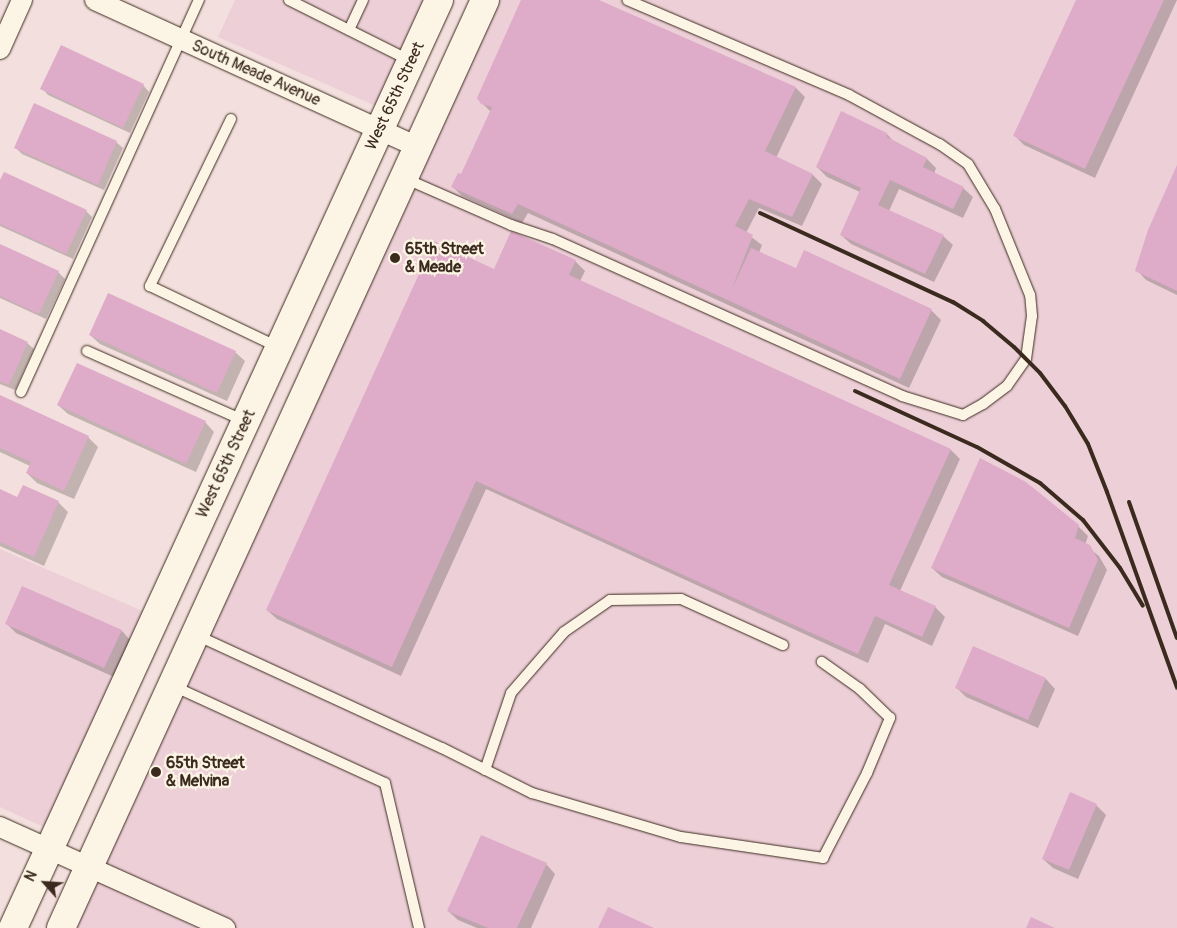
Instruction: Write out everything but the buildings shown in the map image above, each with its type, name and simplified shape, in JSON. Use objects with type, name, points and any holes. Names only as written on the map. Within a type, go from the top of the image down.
[{"type":"street","points":[[0,49],[22,0]]},
{"type":"street","name":"South Meade Avenue","points":[[94,0],[417,147]]},
{"type":"street","name":"West 65th Street","points":[[13,928],[440,0]]},
{"type":"street","points":[[61,928],[485,0]]},
{"type":"street","points":[[0,827],[225,928]]},
{"type":"lane","points":[[21,392],[199,0]]},
{"type":"lane","points":[[290,0],[412,61]]},
{"type":"lane","points":[[349,30],[363,0]]},
{"type":"lane","points":[[404,177],[511,225],[553,239],[902,396],[963,414],[983,404],[1007,386],[1026,358],[1032,316],[1030,295],[996,209],[968,164],[939,144],[849,95],[628,0]]},
{"type":"lane","points":[[231,119],[150,286],[279,348]]},
{"type":"lane","points":[[87,351],[246,422]]},
{"type":"lane","points":[[485,770],[511,692],[564,632],[610,600],[682,599],[783,645]]},
{"type":"lane","points":[[195,635],[532,793],[681,837],[822,858],[867,773],[890,718],[860,689],[822,662]]},
{"type":"lane","points":[[172,686],[385,783],[419,928]]},
{"type":"shaded area","points":[[235,0],[425,0],[376,106],[218,37]]},
{"type":"shaded area","points":[[493,0],[1177,0],[1177,928],[74,928]]},
{"type":"shaded area","points":[[0,549],[145,612],[48,829],[0,807]]},
{"type":"railway","points":[[760,213],[953,302],[983,321],[1014,347],[1040,373],[1065,406],[1088,444],[1177,688]]},
{"type":"railway","points":[[855,391],[977,447],[1040,483],[1083,520],[1120,568],[1143,606]]},
{"type":"railway","points":[[1129,502],[1177,638]]},
{"type":"place","name":"65th Street & Meade","points":[[395,258]]},
{"type":"place","name":"65th Street & Melvina","points":[[156,772]]}]
